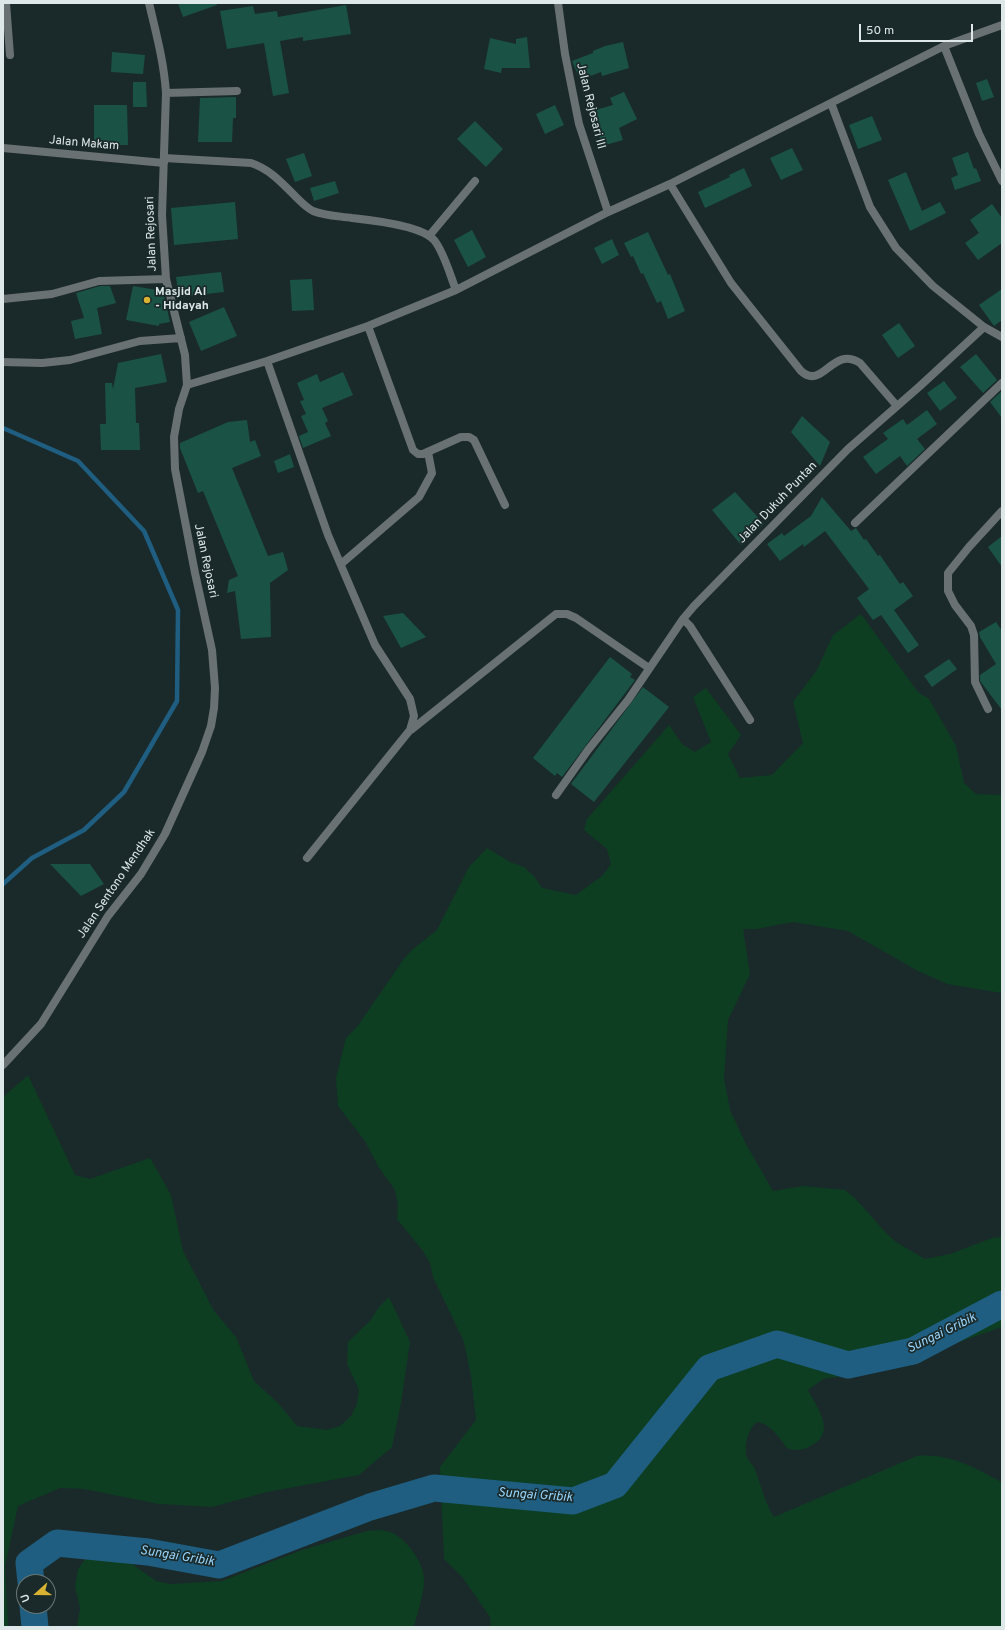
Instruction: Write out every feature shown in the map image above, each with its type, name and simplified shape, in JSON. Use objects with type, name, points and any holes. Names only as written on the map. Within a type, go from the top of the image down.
[{"type":"street","points":[[6,3],[10,55]]},
{"type":"street","name":"Jalan Rejosari","points":[[149,3],[162,59],[166,93],[162,215],[166,279],[181,338],[187,369],[187,385],[179,409],[174,437],[175,469],[212,650]]},
{"type":"street","name":"Jalan Rejosari III","points":[[558,3],[565,54],[580,124],[608,212]]},
{"type":"street","points":[[187,385],[267,361],[368,326],[456,290],[608,212],[670,184],[944,46],[1002,24]]},
{"type":"street","points":[[944,46],[979,134],[1002,181]]},
{"type":"street","points":[[166,93],[237,91]]},
{"type":"street","points":[[830,103],[870,207],[896,248],[933,286],[984,327],[1002,337]]},
{"type":"street","name":"Jalan Makam","points":[[3,148],[164,161],[251,163],[271,172],[305,206],[321,214],[370,220],[413,228],[429,236]]},
{"type":"street","points":[[456,290],[439,249],[434,240],[429,236],[475,181]]},
{"type":"street","points":[[670,184],[731,283],[806,376],[816,376],[842,360],[848,358],[853,359],[860,363],[898,406]]},
{"type":"street","points":[[3,299],[52,294],[99,281],[166,279]]},
{"type":"street","points":[[368,326],[413,450],[418,454],[428,452],[461,437],[469,437],[474,440],[505,505]]},
{"type":"street","name":"Jalan Dukuh Puntan","points":[[556,796],[588,750],[628,700],[683,619],[694,606],[842,454],[898,406],[984,327]]},
{"type":"street","points":[[3,362],[42,363],[70,360],[140,341],[181,338]]},
{"type":"street","points":[[267,361],[328,535],[375,645],[410,699],[414,716],[410,730]]},
{"type":"street","points":[[855,523],[1002,383]]},
{"type":"street","points":[[341,564],[419,497],[432,473],[428,452]]},
{"type":"street","points":[[988,709],[975,682],[974,635],[971,626],[948,591],[948,573],[969,547],[1002,511]]},
{"type":"street","points":[[307,858],[410,730],[556,614],[567,614],[576,618],[649,668]]},
{"type":"street","points":[[683,619],[690,626],[750,720]]},
{"type":"street","name":"Jalan Sentono Mendhak","points":[[3,1065],[41,1024],[108,916],[141,874],[165,834],[202,752],[211,726],[215,688],[212,650]]},
{"type":"green space","points":[[861,614],[918,692],[929,699],[956,746],[964,783],[976,794],[1002,795],[1002,993],[947,984],[918,971],[848,931],[793,922],[756,929],[743,929],[750,974],[728,1020],[724,1078],[730,1110],[746,1144],[773,1191],[803,1186],[845,1190],[856,1199],[896,1242],[925,1259],[950,1254],[992,1238],[1002,1237],[1002,1327],[930,1352],[856,1374],[823,1379],[808,1390],[819,1411],[824,1425],[820,1439],[804,1449],[788,1449],[771,1429],[762,1423],[757,1422],[751,1428],[748,1436],[746,1454],[754,1467],[765,1499],[774,1517],[917,1456],[939,1457],[960,1462],[971,1466],[1001,1482],[1002,1627],[491,1627],[490,1617],[463,1578],[444,1559],[440,1467],[476,1420],[471,1376],[464,1342],[433,1277],[430,1263],[423,1251],[397,1219],[398,1205],[395,1190],[378,1166],[365,1141],[338,1106],[336,1078],[346,1038],[357,1027],[403,960],[413,949],[437,930],[469,867],[487,848],[510,862],[524,867],[534,876],[542,888],[576,895],[602,876],[611,864],[607,849],[584,830],[587,819],[669,725],[682,744],[695,752],[711,742],[693,697],[706,688],[741,735],[728,754],[740,778],[772,775],[803,743],[793,702],[817,670],[833,635]]},
{"type":"green space","points":[[28,1075],[75,1175],[90,1179],[150,1158],[171,1195],[183,1251],[214,1311],[236,1337],[254,1381],[278,1403],[297,1426],[327,1430],[340,1426],[351,1416],[357,1404],[359,1390],[347,1364],[348,1342],[370,1321],[379,1307],[389,1297],[410,1342],[401,1403],[392,1447],[359,1475],[267,1492],[212,1507],[159,1504],[84,1489],[60,1488],[18,1506],[5,1566],[8,1627],[3,1627],[3,1097]]},
{"type":"green space","points":[[381,1530],[393,1533],[406,1543],[422,1568],[424,1575],[424,1586],[414,1627],[77,1627],[80,1608],[75,1587],[78,1569],[86,1558],[100,1556],[132,1564],[156,1581],[170,1584],[222,1581],[302,1550],[367,1531]]},
{"type":"building","points":[[178,3],[216,3],[217,5],[183,17]]},
{"type":"building","points":[[346,5],[351,34],[303,41],[303,37],[280,41],[289,93],[273,96],[264,43],[227,49],[220,11],[253,6],[255,14],[277,11],[278,17]]},
{"type":"building","points":[[527,37],[530,68],[502,68],[501,73],[484,69],[490,38],[516,44],[516,39]]},
{"type":"building","points":[[623,42],[629,68],[602,76],[601,72],[580,80],[572,61],[593,53],[593,51],[605,46]]},
{"type":"building","points":[[112,52],[145,55],[143,74],[111,72]]},
{"type":"building","points":[[987,79],[994,97],[982,101],[976,83]]},
{"type":"building","points":[[133,82],[146,82],[147,107],[133,107]]},
{"type":"building","points":[[624,92],[637,119],[619,128],[623,140],[602,146],[592,111],[613,105],[610,98]]},
{"type":"building","points":[[236,97],[236,118],[233,118],[232,142],[198,142],[200,98]]},
{"type":"building","points":[[94,105],[127,105],[128,145],[94,145]]},
{"type":"building","points":[[555,105],[564,125],[545,134],[536,114]]},
{"type":"building","points":[[872,116],[882,140],[858,149],[849,125]]},
{"type":"building","points":[[475,121],[503,149],[486,167],[457,139]]},
{"type":"building","points":[[792,148],[803,170],[781,180],[770,158]]},
{"type":"building","points":[[968,152],[974,169],[976,168],[981,181],[955,190],[951,178],[958,175],[952,158]]},
{"type":"building","points":[[304,153],[312,176],[295,182],[286,159]]},
{"type":"building","points":[[744,168],[752,186],[705,208],[698,192],[730,177],[729,175]]},
{"type":"building","points":[[906,172],[922,211],[940,202],[946,213],[910,231],[888,180]]},
{"type":"building","points":[[335,181],[339,193],[314,201],[310,188]]},
{"type":"building","points":[[235,202],[238,239],[174,245],[171,208]]},
{"type":"building","points":[[992,204],[1002,218],[1002,243],[978,260],[965,243],[979,233],[970,220]]},
{"type":"building","points":[[472,230],[486,257],[468,267],[454,240]]},
{"type":"building","points":[[648,232],[668,275],[670,274],[685,311],[668,319],[661,301],[657,303],[643,273],[641,274],[633,256],[631,257],[624,243]]},
{"type":"building","points":[[612,239],[619,255],[602,264],[594,248]]},
{"type":"building","points":[[221,272],[224,292],[179,297],[176,277]]},
{"type":"building","points":[[312,279],[314,310],[292,311],[290,280]]},
{"type":"building","points":[[100,286],[110,286],[116,303],[97,308],[102,334],[75,339],[71,321],[84,318],[76,293]]},
{"type":"building","name":"Masjid Al - Hidayah","points":[[133,286],[163,291],[170,322],[159,324],[159,326],[126,320]]},
{"type":"building","points":[[1002,289],[1002,320],[994,326],[979,305]]},
{"type":"building","points":[[224,307],[237,336],[201,351],[189,322]]},
{"type":"building","points":[[899,323],[915,346],[898,358],[882,335]]},
{"type":"building","points":[[161,354],[167,382],[135,388],[136,423],[139,423],[140,450],[101,450],[100,424],[106,424],[105,383],[112,383],[113,389],[118,363]]},
{"type":"building","points":[[976,354],[997,380],[983,393],[960,367]]},
{"type":"building","points":[[343,372],[353,395],[322,408],[328,421],[325,423],[331,436],[303,448],[299,436],[308,432],[301,416],[306,414],[300,401],[304,400],[297,383],[317,374],[320,382]]},
{"type":"building","points":[[944,381],[957,398],[940,411],[927,393]]},
{"type":"building","points":[[1002,391],[1002,418],[990,402]]},
{"type":"building","points":[[927,410],[937,424],[917,439],[925,449],[907,466],[900,456],[876,474],[863,457],[888,439],[883,433],[903,419],[907,425]]},
{"type":"building","points":[[802,416],[830,442],[820,466],[791,432]]},
{"type":"building","points":[[247,420],[250,442],[255,440],[261,456],[232,468],[268,556],[283,552],[288,570],[270,583],[271,637],[241,639],[235,591],[227,593],[229,580],[238,576],[203,491],[198,493],[180,448],[180,443],[228,422]]},
{"type":"building","points":[[290,454],[294,467],[278,473],[274,461]]},
{"type":"building","points":[[735,492],[764,524],[741,545],[712,510]]},
{"type":"building","points":[[822,497],[851,531],[856,528],[878,556],[880,555],[900,584],[903,582],[913,596],[894,610],[919,645],[908,653],[881,615],[873,620],[857,598],[869,589],[825,531],[804,547],[803,544],[780,561],[767,544],[782,533],[784,536],[811,516]]},
{"type":"building","points":[[1002,536],[1002,567],[988,547]]},
{"type":"building","points":[[403,613],[426,637],[401,648],[383,616]]},
{"type":"building","points":[[996,622],[1002,631],[1002,710],[980,681],[980,675],[996,664],[980,637],[979,632]]},
{"type":"building","points":[[610,657],[632,674],[630,677],[635,680],[562,777],[557,773],[555,776],[533,758]]},
{"type":"building","points":[[949,659],[957,669],[932,687],[924,676]]},
{"type":"building","points":[[643,687],[669,707],[594,802],[571,784]]},
{"type":"building","points":[[50,864],[90,864],[104,884],[81,896]]},
{"type":"waterway","points":[[3,428],[78,461],[144,531],[178,610],[177,701],[124,792],[84,830],[32,858],[3,884]]},
{"type":"waterway","name":"Sungai Gribik","points":[[30,1574],[29,1563],[57,1543],[148,1552],[219,1565],[370,1507],[434,1488],[573,1501],[615,1485],[709,1368],[777,1344],[848,1365],[913,1351],[1002,1304]]},
{"type":"waterway","name":"Sungai Gribik","points":[[34,1614],[35,1627]]},
{"type":"place","name":"Masjid Al - Hidayah","points":[[147,300]]}]
